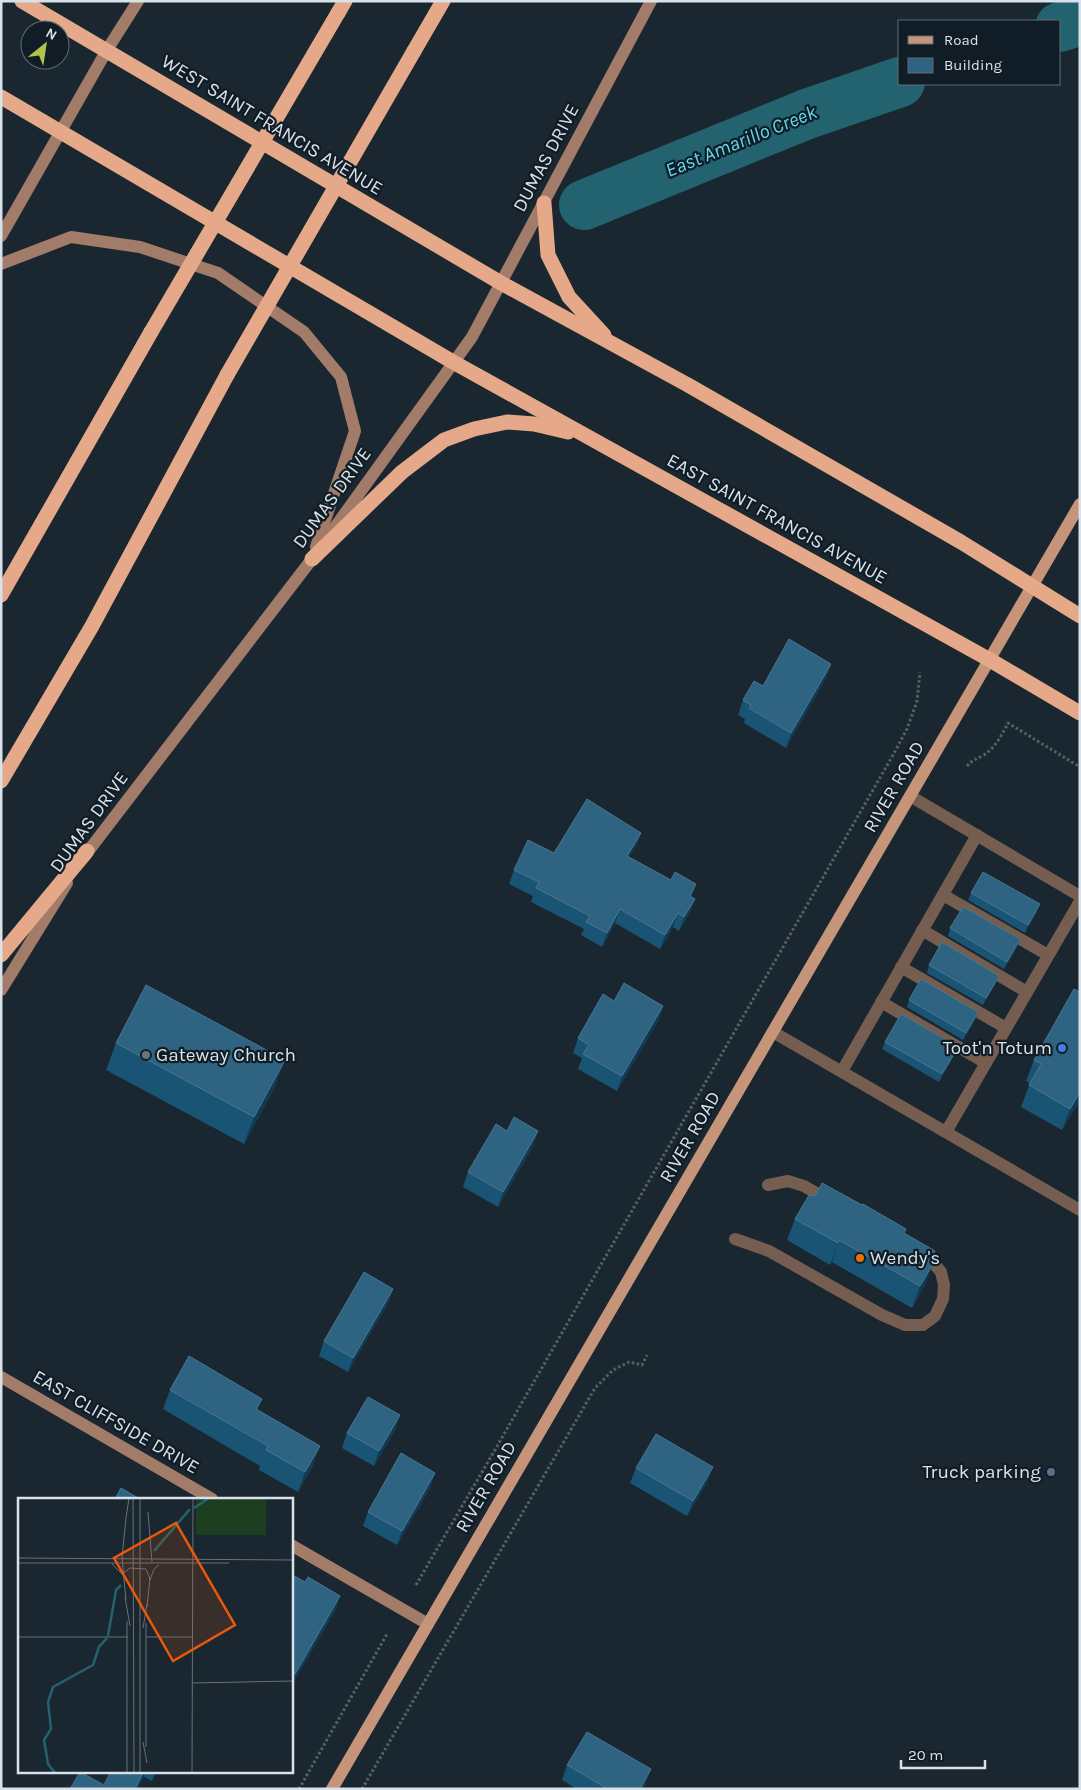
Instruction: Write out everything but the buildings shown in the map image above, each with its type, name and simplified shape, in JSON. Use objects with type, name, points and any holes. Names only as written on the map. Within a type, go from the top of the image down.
[{"type":"highway","name":"WEST SAINT FRANCIS AVENUE","points":[[22,1],[501,283]]},
{"type":"highway","points":[[1,782],[92,626],[227,375],[443,1]]},
{"type":"highway","points":[[1,595],[151,332],[341,7]]},
{"type":"highway","points":[[1,96],[454,362]]},
{"type":"highway","points":[[544,202],[548,255],[569,297],[612,343]]},
{"type":"highway","points":[[501,283],[612,343],[960,542],[1080,616]]},
{"type":"highway","name":"EAST SAINT FRANCIS AVENUE","points":[[454,362],[990,660],[1080,713]]},
{"type":"highway","points":[[312,559],[402,472],[444,440],[474,429],[507,422],[534,424],[587,437]]},
{"type":"highway","points":[[1,955],[87,851]]},
{"type":"main road","points":[[1,236],[107,50],[138,1]]},
{"type":"main road","name":"DUMAS DRIVE","points":[[1,990],[87,851],[312,559],[472,337],[651,1]]},
{"type":"main road","points":[[1,264],[71,237],[140,246],[218,273],[304,332],[341,377],[355,431],[312,559]]},
{"type":"main road","name":"RIVER ROAD","points":[[332,1789],[1080,504]]},
{"type":"main road","name":"EAST CLIFFSIDE DRIVE","points":[[1,1377],[210,1498]]},
{"type":"main road","points":[[292,1546],[428,1624]]},
{"type":"lane","points":[[910,796],[1080,896]]},
{"type":"lane","points":[[842,1071],[977,835]]},
{"type":"lane","points":[[943,895],[1048,955]]},
{"type":"lane","points":[[946,1132],[1080,901]]},
{"type":"lane","points":[[922,930],[1027,992]]},
{"type":"lane","points":[[901,967],[1006,1028]]},
{"type":"lane","points":[[881,1002],[986,1063]]},
{"type":"lane","points":[[773,1032],[1080,1210]]},
{"type":"lane","points":[[768,1185],[788,1181],[804,1186],[838,1205]]},
{"type":"lane","points":[[735,1239],[769,1251],[882,1315],[905,1325],[923,1325],[935,1316],[943,1299],[944,1285],[941,1272],[930,1259],[905,1244]]},
{"type":"path","points":[[416,1585],[893,755],[907,729],[917,701],[920,672]]},
{"type":"path","points":[[967,766],[971,761],[984,755],[992,748],[1008,723],[1080,767]]},
{"type":"path","points":[[362,1789],[595,1388],[613,1370],[629,1362],[642,1365],[647,1356]]},
{"type":"path","points":[[299,1789],[387,1634]]},
{"type":"waterway","name":"East Amarillo Creek","points":[[1061,27],[1080,20]]},
{"type":"waterway","name":"East Amarillo Creek","points":[[584,205],[807,114],[898,83]]},
{"type":"place","name":"Toot'n Totum","points":[[1062,1048]]},
{"type":"place","name":"Gateway Church","points":[[146,1055]]},
{"type":"place","name":"Wendy's","points":[[860,1258]]},
{"type":"place","name":"Truck parking","points":[[1051,1472]]}]
